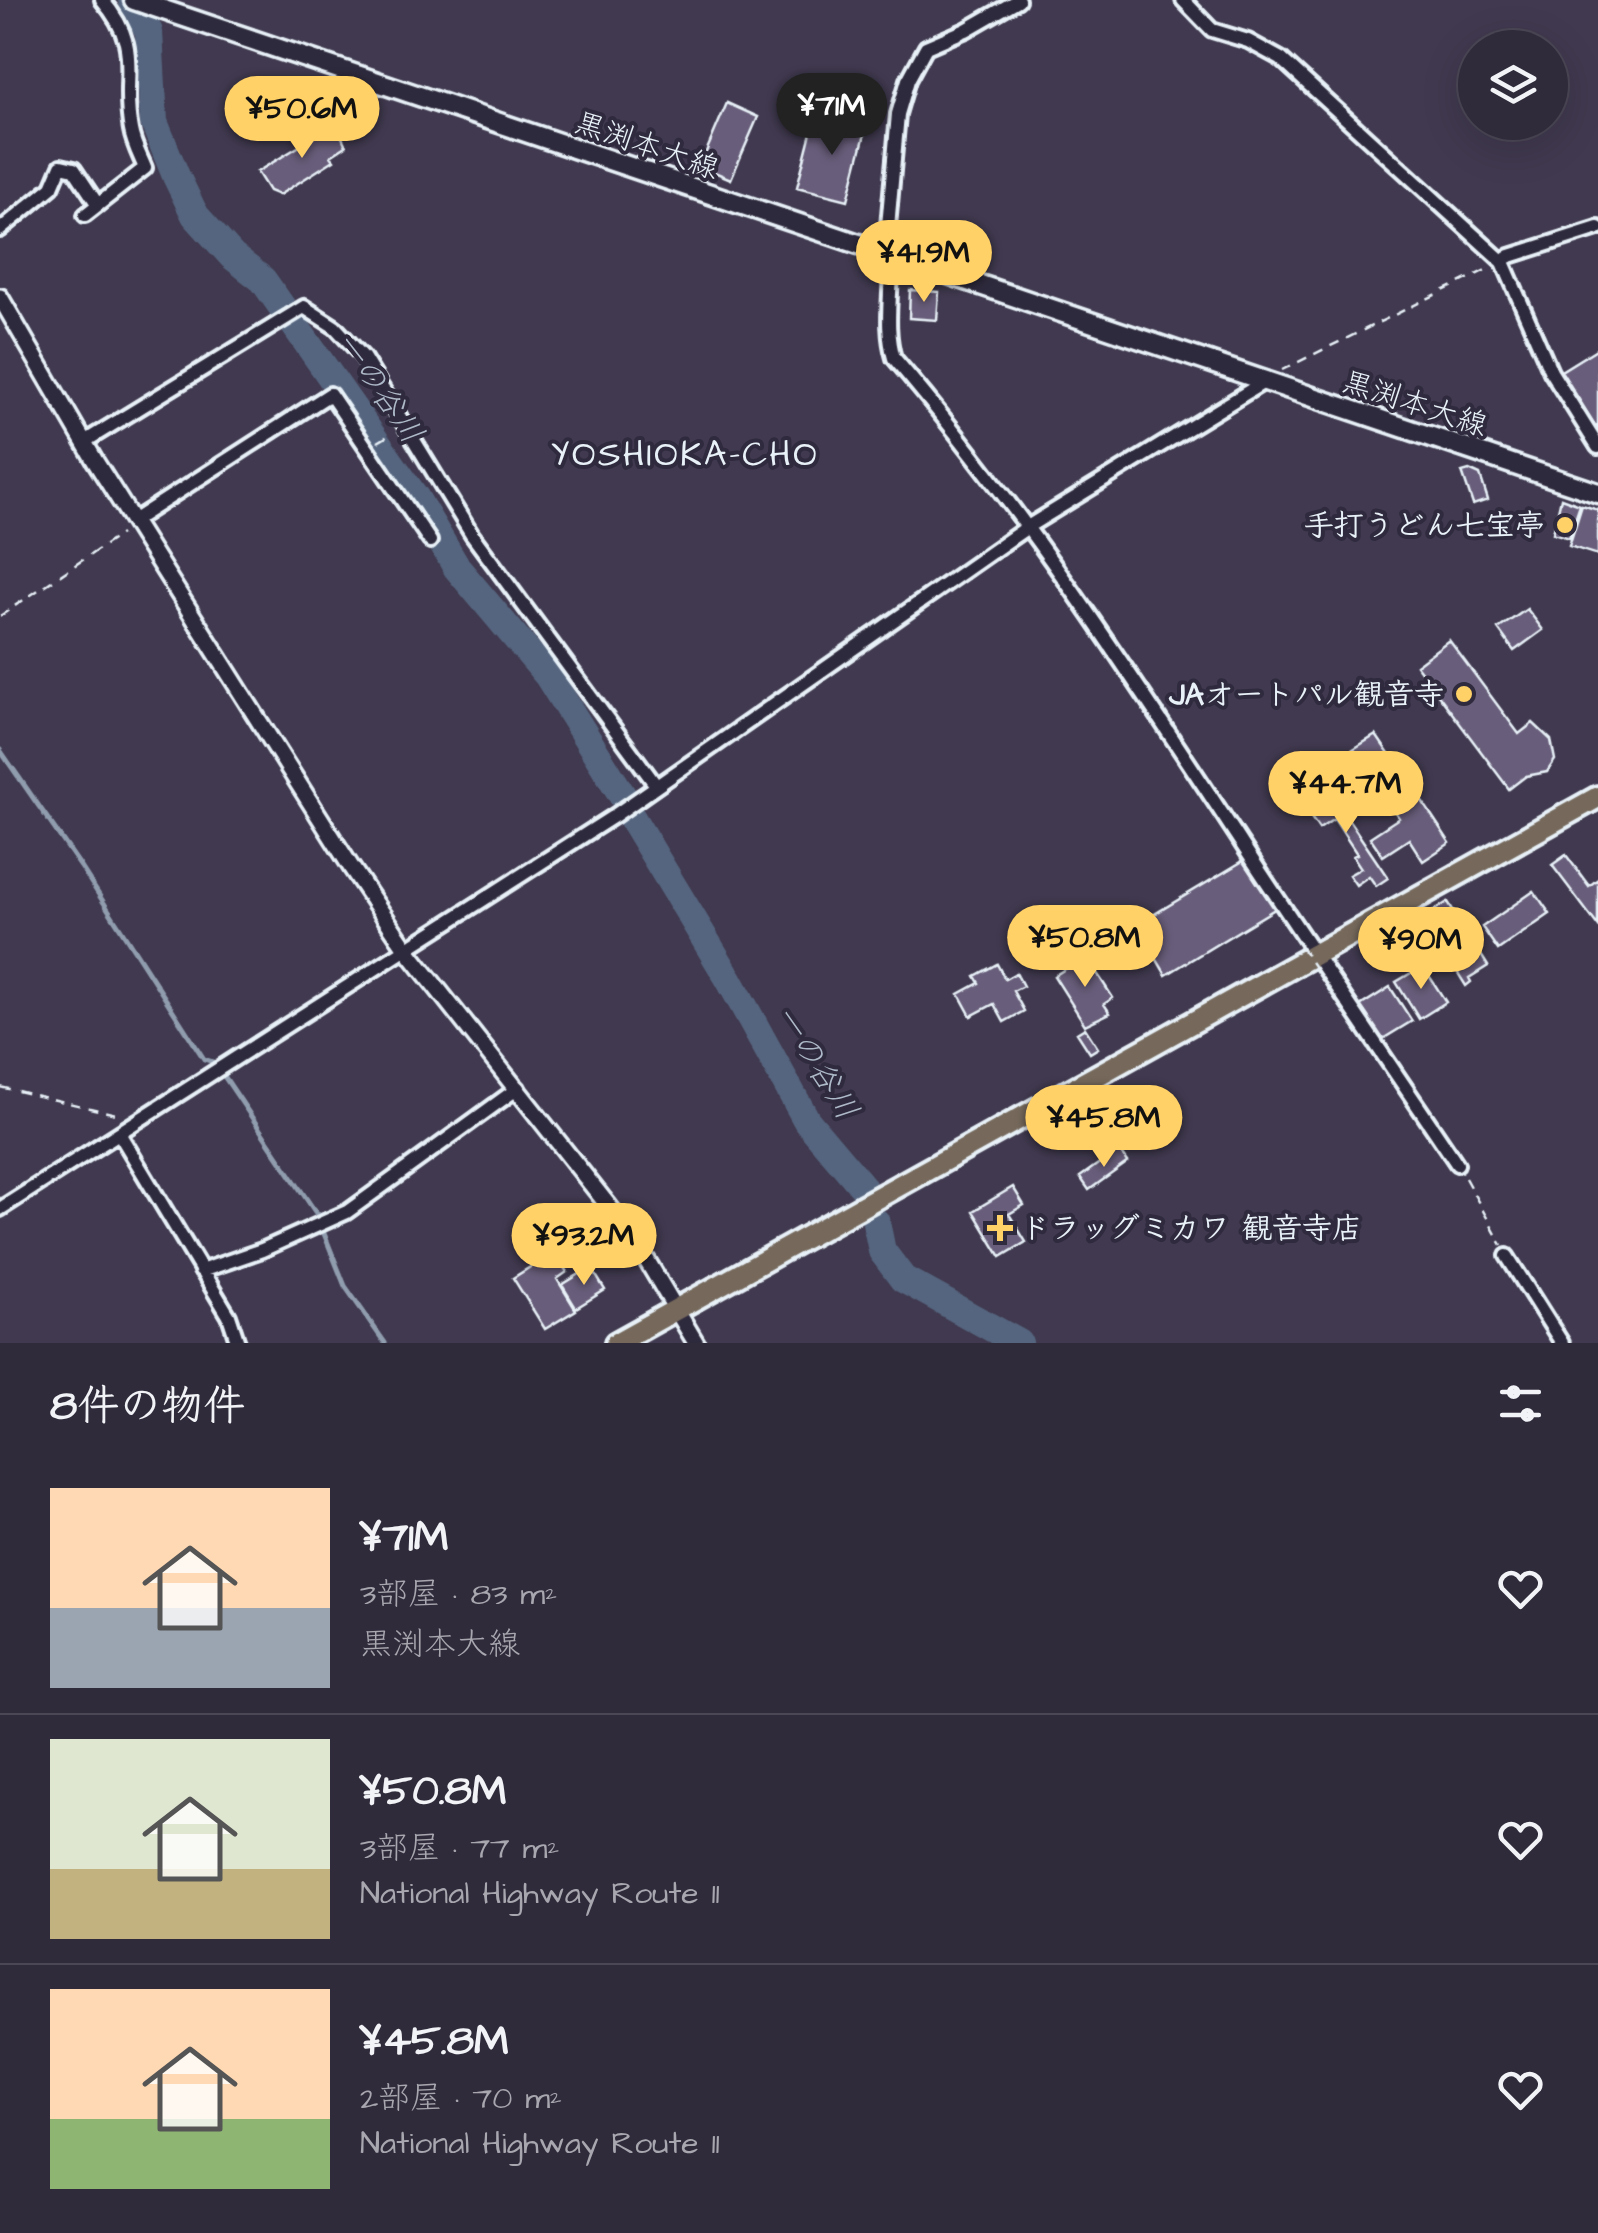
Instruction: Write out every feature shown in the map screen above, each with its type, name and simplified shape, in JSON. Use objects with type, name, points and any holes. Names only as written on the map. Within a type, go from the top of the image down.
[{"type":"highway","points":[[616,1343],[1598,797]]},
{"type":"main road","name":"黒渕本大線","points":[[134,0],[163,5],[892,257],[1598,493]]},
{"type":"street","points":[[84,215],[146,168],[131,131],[131,61],[119,20],[102,0]]},
{"type":"street","points":[[1018,0],[966,30],[926,47],[908,80],[898,114],[887,238],[892,257],[890,324],[894,358],[1029,526],[1122,658],[1311,957],[1457,1164]]},
{"type":"street","points":[[1183,0],[1212,30],[1282,59],[1504,262],[1551,372],[1598,447]]},
{"type":"street","points":[[0,230],[52,187],[60,166],[74,169],[98,204]]},
{"type":"street","points":[[1504,262],[1507,257],[1598,228]]},
{"type":"street","points":[[0,297],[134,523],[407,950],[633,1238],[696,1343]]},
{"type":"street","points":[[84,442],[304,307],[335,327],[363,358],[472,535],[655,784]]},
{"type":"street","points":[[0,1209],[407,950],[1029,526],[1264,382]]},
{"type":"street","points":[[134,523],[330,394],[430,541]]},
{"type":"street","points":[[201,1270],[262,1250],[347,1212],[518,1088]]},
{"type":"street","points":[[125,1129],[229,1316],[238,1343]]},
{"type":"street","points":[[1506,1256],[1562,1343]]},
{"type":"path","points":[[1264,382],[1289,366],[1504,262]]},
{"type":"path","points":[[381,440],[403,428]]},
{"type":"path","points":[[0,616],[134,523]]},
{"type":"path","points":[[0,1086],[118,1114],[125,1129]]},
{"type":"path","points":[[1457,1164],[1506,1256]]},
{"type":"building","points":[[727,103],[758,117],[731,179],[700,166]]},
{"type":"building","points":[[815,117],[867,126],[848,200],[797,187]]},
{"type":"building","points":[[336,124],[346,146],[331,156],[334,160],[279,195],[269,191],[257,172]]},
{"type":"building","points":[[910,290],[939,292],[937,320],[909,318]]},
{"type":"building","points":[[1598,348],[1598,430],[1561,371]]},
{"type":"building","points":[[1469,470],[1480,475],[1488,500],[1473,505],[1462,472]]},
{"type":"building","name":"手打うどん七宝亭","points":[[1561,498],[1580,505],[1569,538],[1553,533]]},
{"type":"building","points":[[1582,505],[1598,510],[1598,555],[1569,546]]},
{"type":"building","points":[[1527,609],[1543,630],[1514,651],[1498,629]]},
{"type":"building","name":"JAオートパル観音寺","points":[[1449,640],[1519,734],[1533,723],[1551,740],[1555,760],[1547,772],[1526,776],[1509,789],[1416,665]]},
{"type":"building","points":[[1376,735],[1391,757],[1384,761],[1387,765],[1349,792],[1345,787],[1337,792],[1321,769]]},
{"type":"building","points":[[1403,772],[1450,843],[1423,861],[1409,839],[1383,856],[1370,837],[1399,818],[1379,788]]},
{"type":"building","points":[[1328,789],[1388,878],[1376,886],[1369,876],[1356,885],[1349,875],[1361,868],[1353,856],[1357,854],[1334,819],[1319,829],[1303,806]]},
{"type":"building","points":[[1566,855],[1589,886],[1598,879],[1598,926],[1552,865]]},
{"type":"building","points":[[1248,858],[1278,907],[1166,975],[1153,953],[1138,962],[1130,956],[1118,936]]},
{"type":"building","points":[[1534,891],[1550,914],[1498,950],[1482,927]]},
{"type":"building","points":[[1448,902],[1488,966],[1469,978],[1471,982],[1466,986],[1423,917]]},
{"type":"building","points":[[1086,956],[1113,998],[1104,1004],[1110,1013],[1085,1025],[1054,976]]},
{"type":"building","points":[[997,964],[1005,979],[1016,973],[1023,986],[1013,991],[1024,1011],[1004,1022],[994,1004],[971,1016],[959,994],[979,983],[975,976]]},
{"type":"building","points":[[1423,966],[1446,1002],[1419,1019],[1396,982]]},
{"type":"building","points":[[1390,987],[1412,1021],[1381,1040],[1360,1006]]},
{"type":"building","points":[[1085,1028],[1098,1048],[1090,1053],[1077,1033]]},
{"type":"building","points":[[1119,1149],[1128,1162],[1089,1190],[1080,1177]]},
{"type":"building","name":"ドラッグミカワ 観音寺店","points":[[1013,1187],[1024,1205],[1009,1214],[1026,1242],[1001,1257],[973,1211]]},
{"type":"building","points":[[554,1252],[567,1272],[557,1279],[576,1310],[545,1329],[513,1278]]},
{"type":"building","points":[[591,1267],[605,1290],[576,1308],[562,1285]]},
{"type":"waterway","name":"一の谷川","points":[[132,0],[149,32],[154,122],[195,215],[232,256],[263,280],[415,497],[457,568],[548,676],[624,798]]},
{"type":"waterway","points":[[0,750],[81,867],[204,1059],[213,1062]]},
{"type":"waterway","name":"一の谷川","points":[[630,815],[729,979],[807,1121],[862,1186]]},
{"type":"waterway","points":[[222,1073],[318,1216]]},
{"type":"waterway","name":"一の谷川","points":[[876,1222],[882,1251],[903,1279],[1019,1343]]},
{"type":"waterway","points":[[323,1231],[345,1286],[385,1343]]},
{"type":"place","name":"手打うどん七宝亭","points":[[1565,525]]},
{"type":"place","name":"JAオートパル観音寺","points":[[1464,694]]},
{"type":"place","name":"ドラッグミカワ 観音寺店","points":[[1000,1228]]},
{"type":"district","name":"YOSHIOKA-CHO","points":[[685,453]]}]
